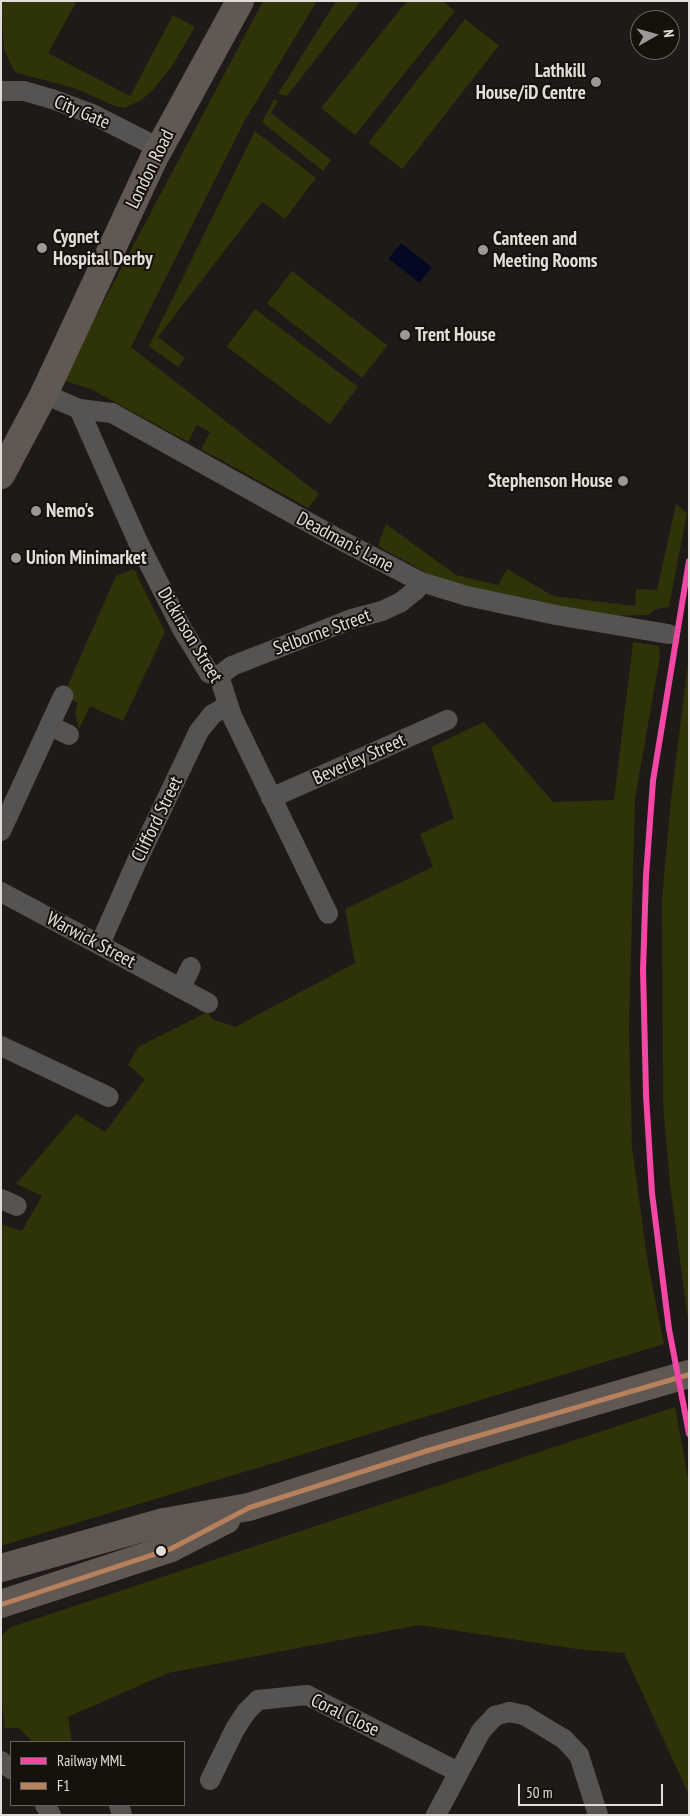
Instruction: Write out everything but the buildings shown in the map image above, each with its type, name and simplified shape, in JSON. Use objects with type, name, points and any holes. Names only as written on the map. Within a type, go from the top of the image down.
[{"type":"main road","name":"London Road","points":[[1,475],[44,394],[159,148],[240,1]]},
{"type":"main road","points":[[1,1568],[164,1522],[249,1507],[424,1451],[689,1374]]},
{"type":"main road","points":[[1,1604],[171,1548],[249,1507]]},
{"type":"street","name":"City Gate","points":[[1,91],[24,91],[52,99],[92,114],[159,148]]},
{"type":"street","name":"Deadman's Lane","points":[[44,394],[79,410],[112,414],[331,535],[421,582],[467,596],[547,613],[668,634]]},
{"type":"street","name":"Dickinson Street","points":[[79,410],[138,542],[182,629],[209,673],[219,676],[228,705],[328,914]]},
{"type":"street","name":"Selborne Street","points":[[219,676],[232,666],[352,619],[382,611],[401,602],[416,590],[421,582]]},
{"type":"street","points":[[1,831],[64,696]]},
{"type":"street","name":"Clifford Street","points":[[100,944],[199,731],[213,714],[228,705]]},
{"type":"street","name":"Beverley Street","points":[[271,798],[446,720]]},
{"type":"street","points":[[50,726],[69,735]]},
{"type":"street","name":"Warwick Street","points":[[1,892],[208,1003]]},
{"type":"street","points":[[181,988],[191,967]]},
{"type":"street","points":[[1,1046],[109,1097]]},
{"type":"street","name":"Coral Close","points":[[210,1780],[235,1729],[246,1712],[258,1700],[307,1695],[458,1772]]},
{"type":"street","points":[[436,1815],[481,1731],[496,1716],[509,1712],[524,1714],[564,1739],[579,1755],[598,1815]]},
{"type":"green space","points":[[1,1],[77,1],[48,53],[130,96],[173,15],[195,27],[172,66],[151,92],[140,101],[124,108],[74,88],[17,73],[13,69],[4,49]]},
{"type":"green space","points":[[263,1],[317,1],[245,120],[131,347],[319,494],[308,508],[201,449],[210,432],[197,425],[188,442],[91,389],[62,380]]},
{"type":"green space","points":[[336,1],[361,1],[287,96],[278,94]]},
{"type":"green space","points":[[407,1],[443,1],[455,11],[355,135],[321,108]]},
{"type":"green space","points":[[465,19],[499,45],[402,169],[368,143]]},
{"type":"green space","points":[[274,99],[278,101],[271,113],[331,160],[323,171],[262,122]]},
{"type":"green space","points":[[255,131],[316,178],[285,219],[262,202],[158,337],[185,358],[178,367],[149,346]]},
{"type":"green space","points":[[292,271],[387,345],[362,378],[267,303]]},
{"type":"green space","points":[[255,309],[358,387],[330,424],[227,347]]},
{"type":"green space","points":[[676,504],[687,513],[669,607],[656,609],[648,615],[609,616],[441,581],[378,546],[386,524],[456,575],[498,585],[507,569],[553,596],[635,606],[636,589],[657,590]]},
{"type":"green space","points":[[134,569],[165,632],[123,721],[90,706],[79,729],[75,712],[78,703],[63,696],[116,576]]},
{"type":"green space","points":[[633,642],[659,646],[660,656],[635,799],[629,1028],[632,1147],[648,1264],[664,1344],[1,1546],[1,1224],[22,1231],[42,1196],[16,1184],[76,1114],[105,1132],[145,1079],[128,1065],[138,1047],[208,1012],[212,1019],[235,1027],[355,963],[345,909],[433,867],[420,834],[454,818],[431,747],[484,722],[553,802],[614,800]]},
{"type":"green space","points":[[689,655],[689,1328],[670,1184],[663,1104],[662,899],[671,799]]},
{"type":"green space","points":[[675,1407],[689,1483],[689,1795],[624,1653],[577,1649],[419,1625],[168,1673],[68,1717],[72,1741],[32,1741],[19,1728],[5,1728],[1,1697],[1,1636],[11,1627]]},
{"type":"water","points":[[401,243],[432,267],[419,283],[389,259]]},
{"type":"rail line","name":"MML","points":[[689,561],[653,781],[646,876],[643,970],[646,1095],[652,1193],[669,1329],[689,1434]]},
{"type":"transit line","name":"F1","points":[[1,1604],[171,1548],[249,1507],[424,1451],[689,1374]]},
{"type":"place","name":"Lathkill House/iD Centre","points":[[596,82]]},
{"type":"place","name":"Cygnet Hospital Derby","points":[[42,248]]},
{"type":"place","name":"Canteen and Meeting Rooms","points":[[483,250]]},
{"type":"place","name":"Trent House","points":[[405,335]]},
{"type":"place","name":"Stephenson House","points":[[623,481]]},
{"type":"place","name":"Nemo's","points":[[36,511]]},
{"type":"place","name":"Union Minimarket","points":[[16,558]]}]
